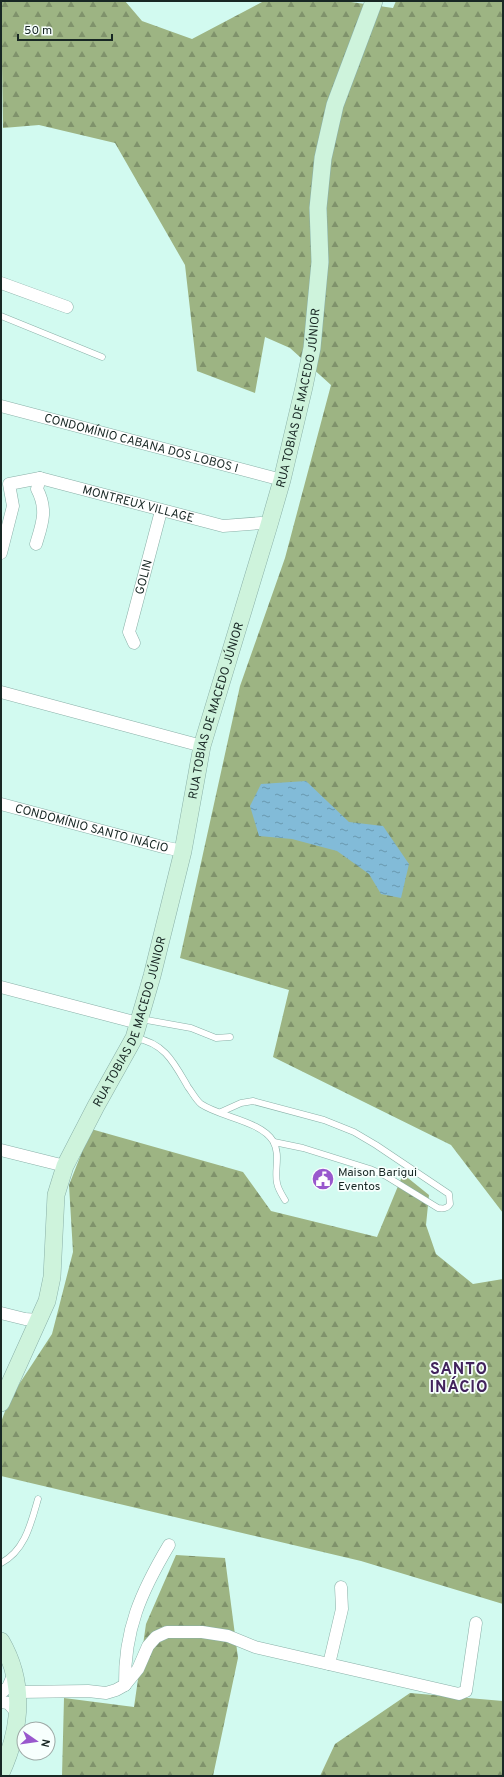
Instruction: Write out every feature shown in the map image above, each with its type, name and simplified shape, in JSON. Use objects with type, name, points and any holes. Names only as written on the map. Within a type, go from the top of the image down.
[{"type":"street","name":"RUA TOBIAS DE MACEDO JÚNIOR","points":[[1,1403],[47,1301],[52,1277],[56,1195],[65,1166],[137,1027],[152,976],[183,851],[202,746],[282,480],[312,348],[320,262],[318,208],[323,158],[335,105],[374,1]]},
{"type":"street","points":[[1,283],[67,307]]},
{"type":"street","name":"CONDOMÍNIO CABANA DOS LOBOS I","points":[[1,406],[282,480]]},
{"type":"street","points":[[36,544],[44,516],[42,497],[38,489],[40,478]]},
{"type":"street","name":"MONTREUX VILLAGE","points":[[1,553],[13,506],[9,484],[40,478],[222,526],[261,523],[269,525]]},
{"type":"street","name":"GOLIN","points":[[134,643],[129,632],[161,511]]},
{"type":"street","points":[[1,692],[202,746]]},
{"type":"street","name":"CONDOMÍNIO SANTO INÁCIO","points":[[1,804],[183,851]]},
{"type":"street","points":[[1,986],[137,1027]]},
{"type":"street","points":[[1,1150],[65,1166]]},
{"type":"street","points":[[1,1313],[25,1319],[38,1320]]},
{"type":"street","points":[[125,1685],[125,1669],[130,1627],[149,1580],[169,1545]]},
{"type":"street","points":[[328,1664],[342,1609],[341,1587]]},
{"type":"street","points":[[19,1692],[88,1691],[106,1693],[125,1685],[138,1669],[148,1646],[156,1638],[167,1632],[202,1632],[228,1636],[255,1647],[459,1694],[466,1691],[476,1623]]},
{"type":"street","points":[[1,1641],[9,1655],[19,1692],[18,1714],[9,1756],[1,1773]]},
{"type":"street","points":[[1,1693],[8,1687],[14,1673]]},
{"type":"street","points":[[1,1702],[8,1703],[18,1714]]},
{"type":"lane","points":[[1,316],[102,357]]},
{"type":"lane","points":[[137,1027],[191,1028],[216,1038],[230,1037]]},
{"type":"lane","points":[[137,1027],[145,1040],[158,1046],[171,1057],[192,1092],[201,1103],[239,1119],[267,1134],[274,1142],[278,1159],[276,1183],[285,1200]]},
{"type":"lane","points":[[221,1112],[241,1103],[253,1101],[324,1120],[354,1132],[449,1194],[450,1204],[448,1207],[443,1209],[438,1208],[386,1176],[370,1169],[303,1148],[274,1142]]},
{"type":"lane","points":[[1,1563],[20,1548],[31,1523],[38,1499]]},
{"type":"green space","points":[[1,1],[125,1],[142,21],[192,39],[264,1],[344,1],[393,8],[396,1],[503,1],[503,1213],[451,1145],[273,1057],[289,990],[180,958],[240,686],[285,558],[331,385],[290,348],[265,337],[255,393],[197,371],[185,265],[115,143],[39,125],[3,128]]},
{"type":"green space","points":[[91,1129],[243,1172],[271,1211],[377,1237],[403,1174],[429,1195],[426,1225],[436,1254],[473,1284],[503,1279],[503,1604],[361,1561],[1,1476],[1,1422],[10,1398],[52,1334],[73,1252],[69,1185]]},
{"type":"green space","points":[[176,1555],[225,1558],[238,1658],[213,1776],[62,1776],[64,1698],[134,1707],[146,1624]]},
{"type":"green space","points":[[410,1693],[503,1701],[503,1776],[320,1776],[335,1744]]},
{"type":"water","points":[[306,781],[349,822],[383,826],[409,864],[401,898],[381,894],[369,874],[337,851],[292,839],[259,836],[250,806],[261,784]]},
{"type":"place","name":"Maison Barigui Eventos","points":[[323,1179]]},
{"type":"district","name":"SANTO INÁCIO","points":[[459,1377]]}]
